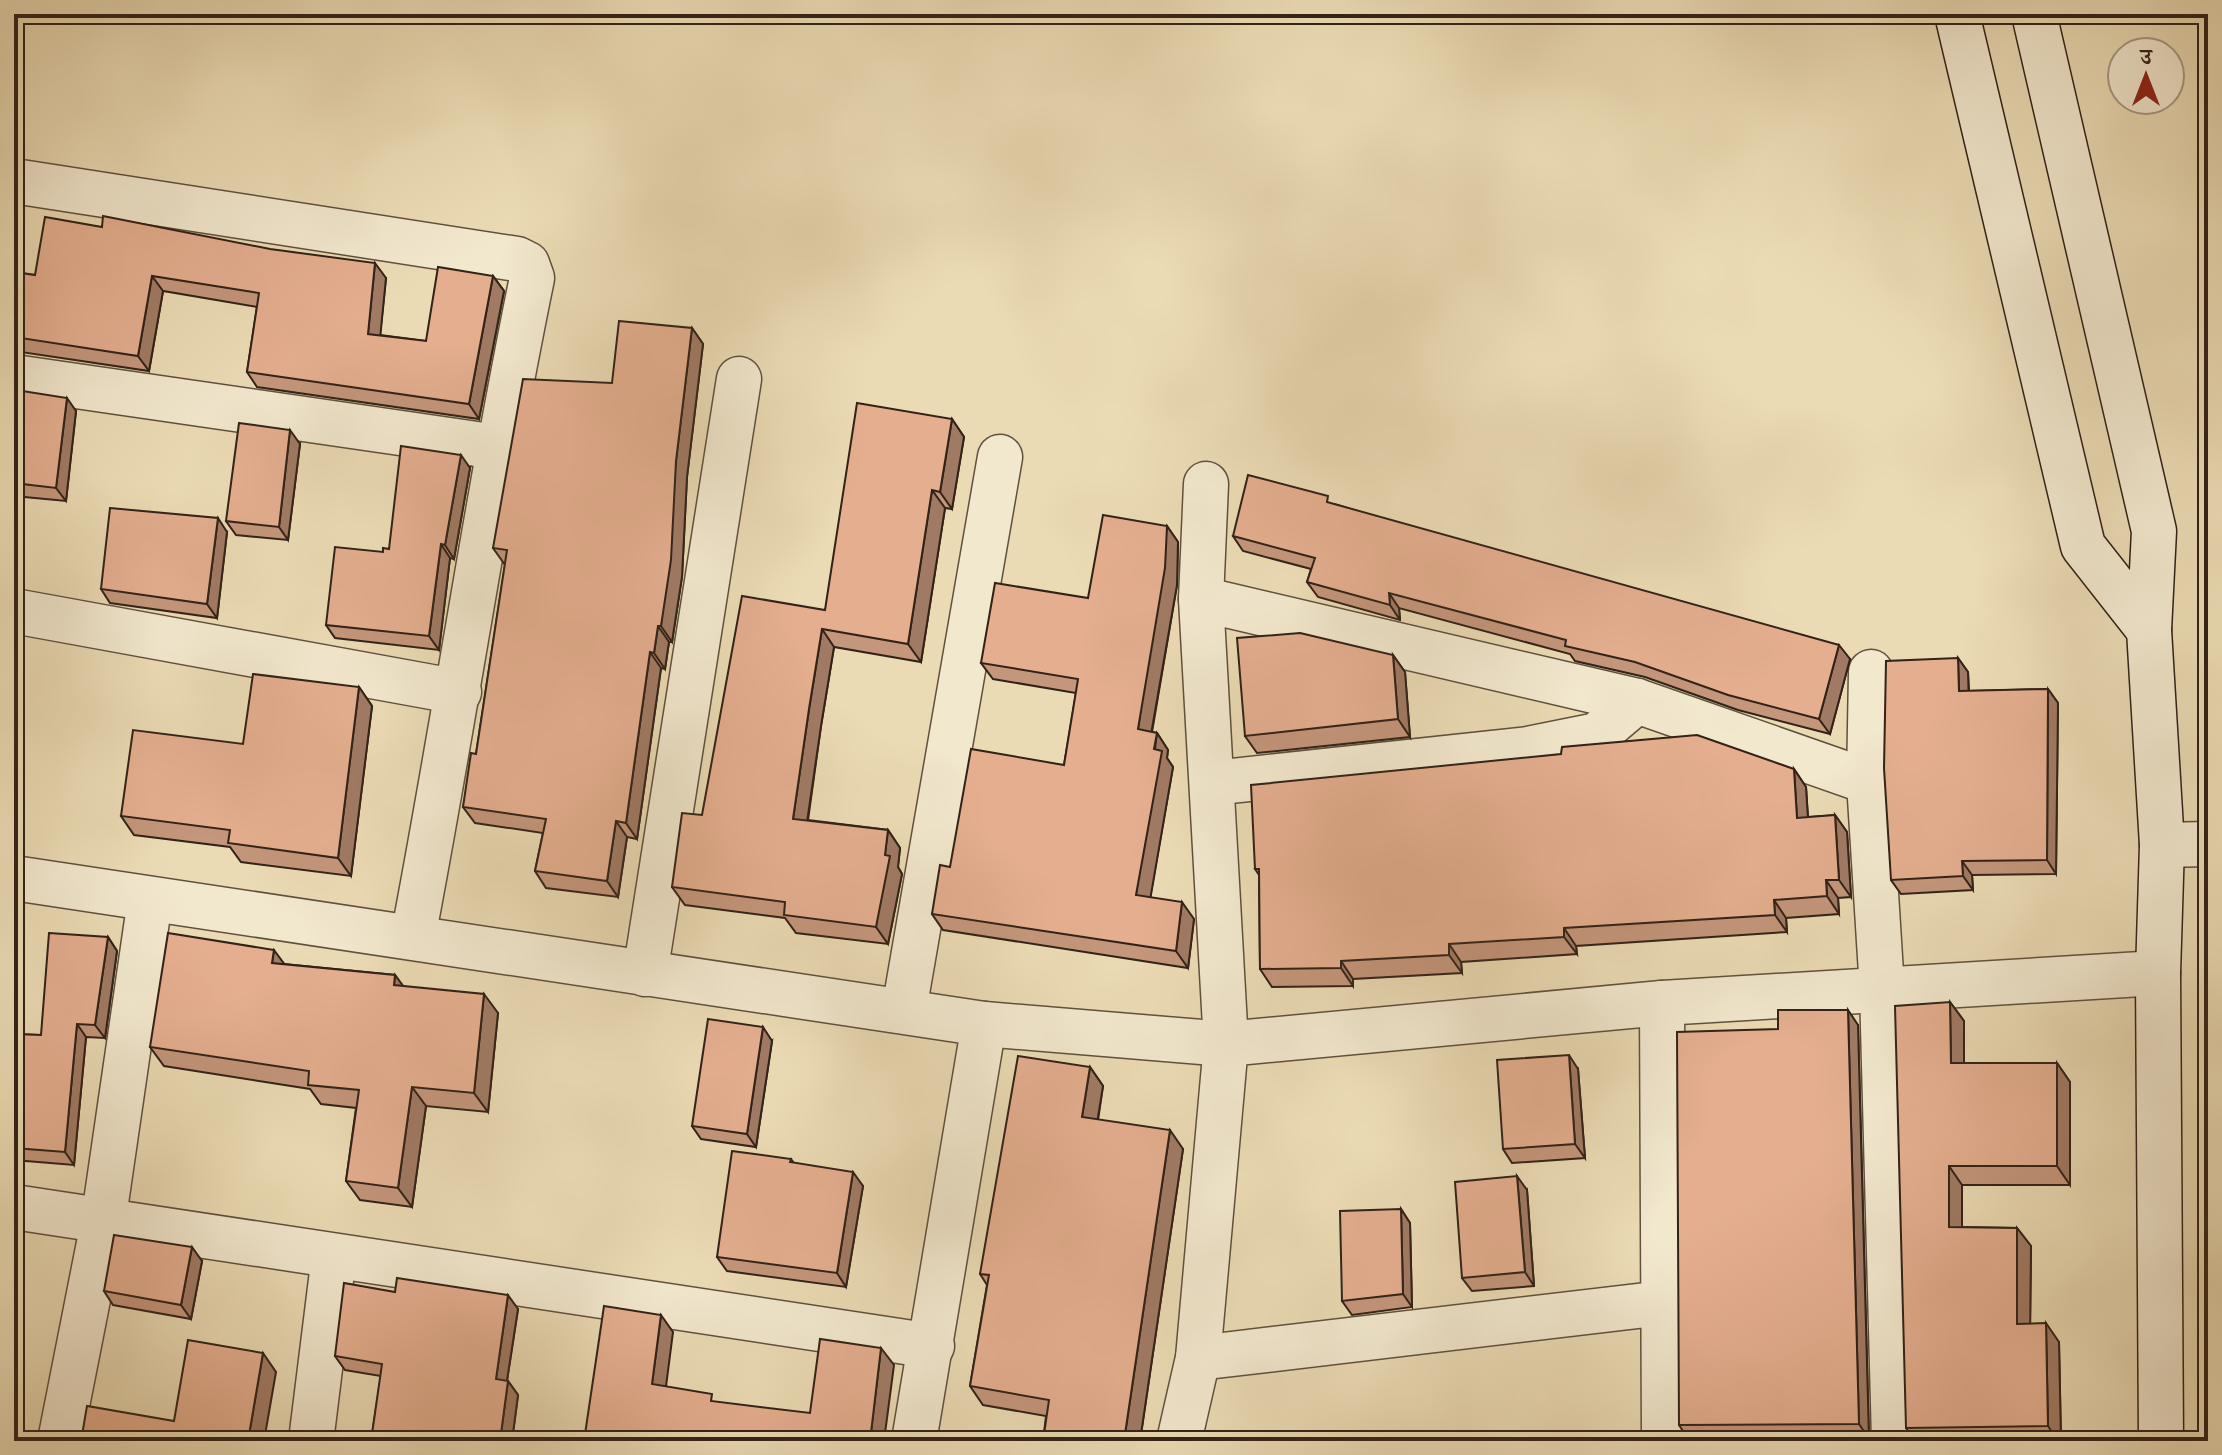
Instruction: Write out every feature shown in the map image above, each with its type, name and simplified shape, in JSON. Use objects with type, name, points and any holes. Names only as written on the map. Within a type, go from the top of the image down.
[{"type":"street","points":[[1957,14],[2083,546],[2149,630]]},
{"type":"street","points":[[2034,14],[2154,531],[2149,630],[2162,845],[2158,973],[2161,1441]]},
{"type":"street","points":[[14,181],[517,259],[527,264],[532,278],[497,447],[459,692],[413,937]]},
{"type":"street","points":[[14,377],[497,447]]},
{"type":"street","points":[[645,974],[739,379]]},
{"type":"street","points":[[904,1010],[1000,457]]},
{"type":"street","points":[[1179,1441],[1198,1358],[1226,1044],[1201,599],[1206,484]]},
{"type":"street","points":[[1201,599],[1637,701],[1869,782]]},
{"type":"street","points":[[14,611],[459,692]]},
{"type":"street","points":[[1871,672],[1869,782],[1882,989],[1894,1441]]},
{"type":"street","points":[[1212,783],[1528,749],[1597,735],[1637,701]]},
{"type":"street","points":[[2162,845],[2208,844]]},
{"type":"street","points":[[14,878],[984,1024],[1226,1044],[1662,1003],[2158,973]]},
{"type":"street","points":[[60,1441],[103,1223],[150,900]]},
{"type":"street","points":[[1662,1003],[1664,1441]]},
{"type":"street","points":[[914,1441],[984,1024]]},
{"type":"street","points":[[14,1207],[103,1223],[932,1346]]},
{"type":"street","points":[[311,1441],[334,1256]]},
{"type":"street","points":[[1198,1358],[1663,1303]]},
{"type":"building","points":[[103,216],[270,249],[375,263],[368,334],[426,341],[438,267],[493,276],[469,404],[247,372],[259,293],[152,276],[138,356],[14,337],[14,272],[35,275],[45,217],[102,227]]},
{"type":"building","points":[[619,321],[692,328],[676,461],[671,560],[661,626],[658,626],[654,653],[650,652],[626,823],[616,821],[607,881],[535,871],[546,819],[463,807],[471,753],[476,754],[507,550],[493,548],[523,379],[612,383]]},
{"type":"building","points":[[16,390],[67,398],[56,488],[14,483]]},
{"type":"building","points":[[857,403],[952,419],[940,492],[932,490],[908,644],[822,629],[809,709],[793,819],[888,830],[885,855],[890,856],[876,927],[784,915],[785,902],[672,887],[682,813],[702,815],[742,596],[825,610]]},
{"type":"building","points":[[239,423],[290,430],[279,527],[226,521]]},
{"type":"building","points":[[401,446],[461,455],[445,545],[441,544],[429,636],[326,625],[335,547],[383,552],[383,548],[389,549]]},
{"type":"building","points":[[1248,475],[1328,496],[1327,502],[1839,645],[1819,719],[1728,695],[1635,662],[1565,646],[1566,640],[1389,593],[1390,605],[1307,582],[1315,558],[1233,536]]},
{"type":"building","points":[[110,508],[218,518],[207,604],[101,589]]},
{"type":"building","points":[[1103,515],[1167,526],[1165,568],[1138,729],[1157,733],[1154,749],[1162,751],[1136,895],[1182,902],[1176,951],[932,914],[940,865],[950,867],[971,749],[1064,765],[1078,679],[981,663],[995,583],[1088,598]]},
{"type":"building","points":[[1300,633],[1393,655],[1398,719],[1245,736],[1237,638]]},
{"type":"building","points":[[1958,658],[1959,691],[2048,689],[2047,860],[1962,861],[1963,876],[1891,880],[1884,768],[1886,661]]},
{"type":"building","points":[[253,674],[359,687],[338,858],[228,843],[230,830],[121,816],[133,730],[243,744]]},
{"type":"building","points":[[1697,735],[1794,769],[1797,818],[1835,815],[1839,880],[1826,880],[1827,896],[1774,900],[1775,915],[1564,928],[1564,937],[1449,944],[1449,955],[1341,961],[1341,968],[1260,969],[1259,869],[1255,869],[1251,785],[1561,754],[1562,747]]},
{"type":"building","points":[[49,933],[108,937],[95,1025],[77,1024],[65,1152],[14,1148],[14,1034],[41,1035]]},
{"type":"building","points":[[168,933],[274,950],[272,963],[395,975],[394,985],[484,994],[474,1093],[412,1087],[398,1188],[346,1181],[359,1090],[308,1085],[309,1071],[150,1047]]},
{"type":"building","points":[[2198,961],[2208,961],[2208,1020],[2199,1020]]},
{"type":"building","points":[[1950,1002],[1951,1063],[2057,1063],[2057,1166],[1949,1166],[1949,1227],[2017,1228],[2017,1324],[2046,1323],[2048,1426],[1906,1428],[1895,1006]]},
{"type":"building","points":[[1778,1010],[1848,1010],[1859,1424],[1679,1425],[1677,1032],[1778,1029]]},
{"type":"building","points":[[708,1019],[763,1027],[747,1134],[692,1126]]},
{"type":"building","points":[[1569,1055],[1575,1144],[1503,1149],[1497,1060]]},
{"type":"building","points":[[1018,1056],[1090,1067],[1082,1117],[1170,1130],[1124,1441],[1043,1441],[1049,1400],[970,1386],[989,1275],[980,1274]]},
{"type":"building","points":[[732,1151],[853,1172],[837,1273],[717,1257]]},
{"type":"building","points":[[1517,1176],[1525,1272],[1462,1278],[1455,1182]]},
{"type":"building","points":[[1401,1209],[1403,1294],[1342,1301],[1340,1211]]},
{"type":"building","points":[[114,1235],[192,1247],[181,1305],[104,1291]]},
{"type":"building","points":[[397,1278],[508,1295],[496,1379],[508,1381],[500,1441],[417,1441],[372,1434],[382,1364],[335,1356],[344,1283],[395,1292]]},
{"type":"building","points":[[604,1306],[661,1315],[652,1384],[712,1394],[711,1401],[810,1413],[820,1339],[881,1348],[870,1441],[584,1441]]},
{"type":"building","points":[[188,1340],[263,1353],[248,1441],[81,1441],[87,1406],[174,1421]]}]
